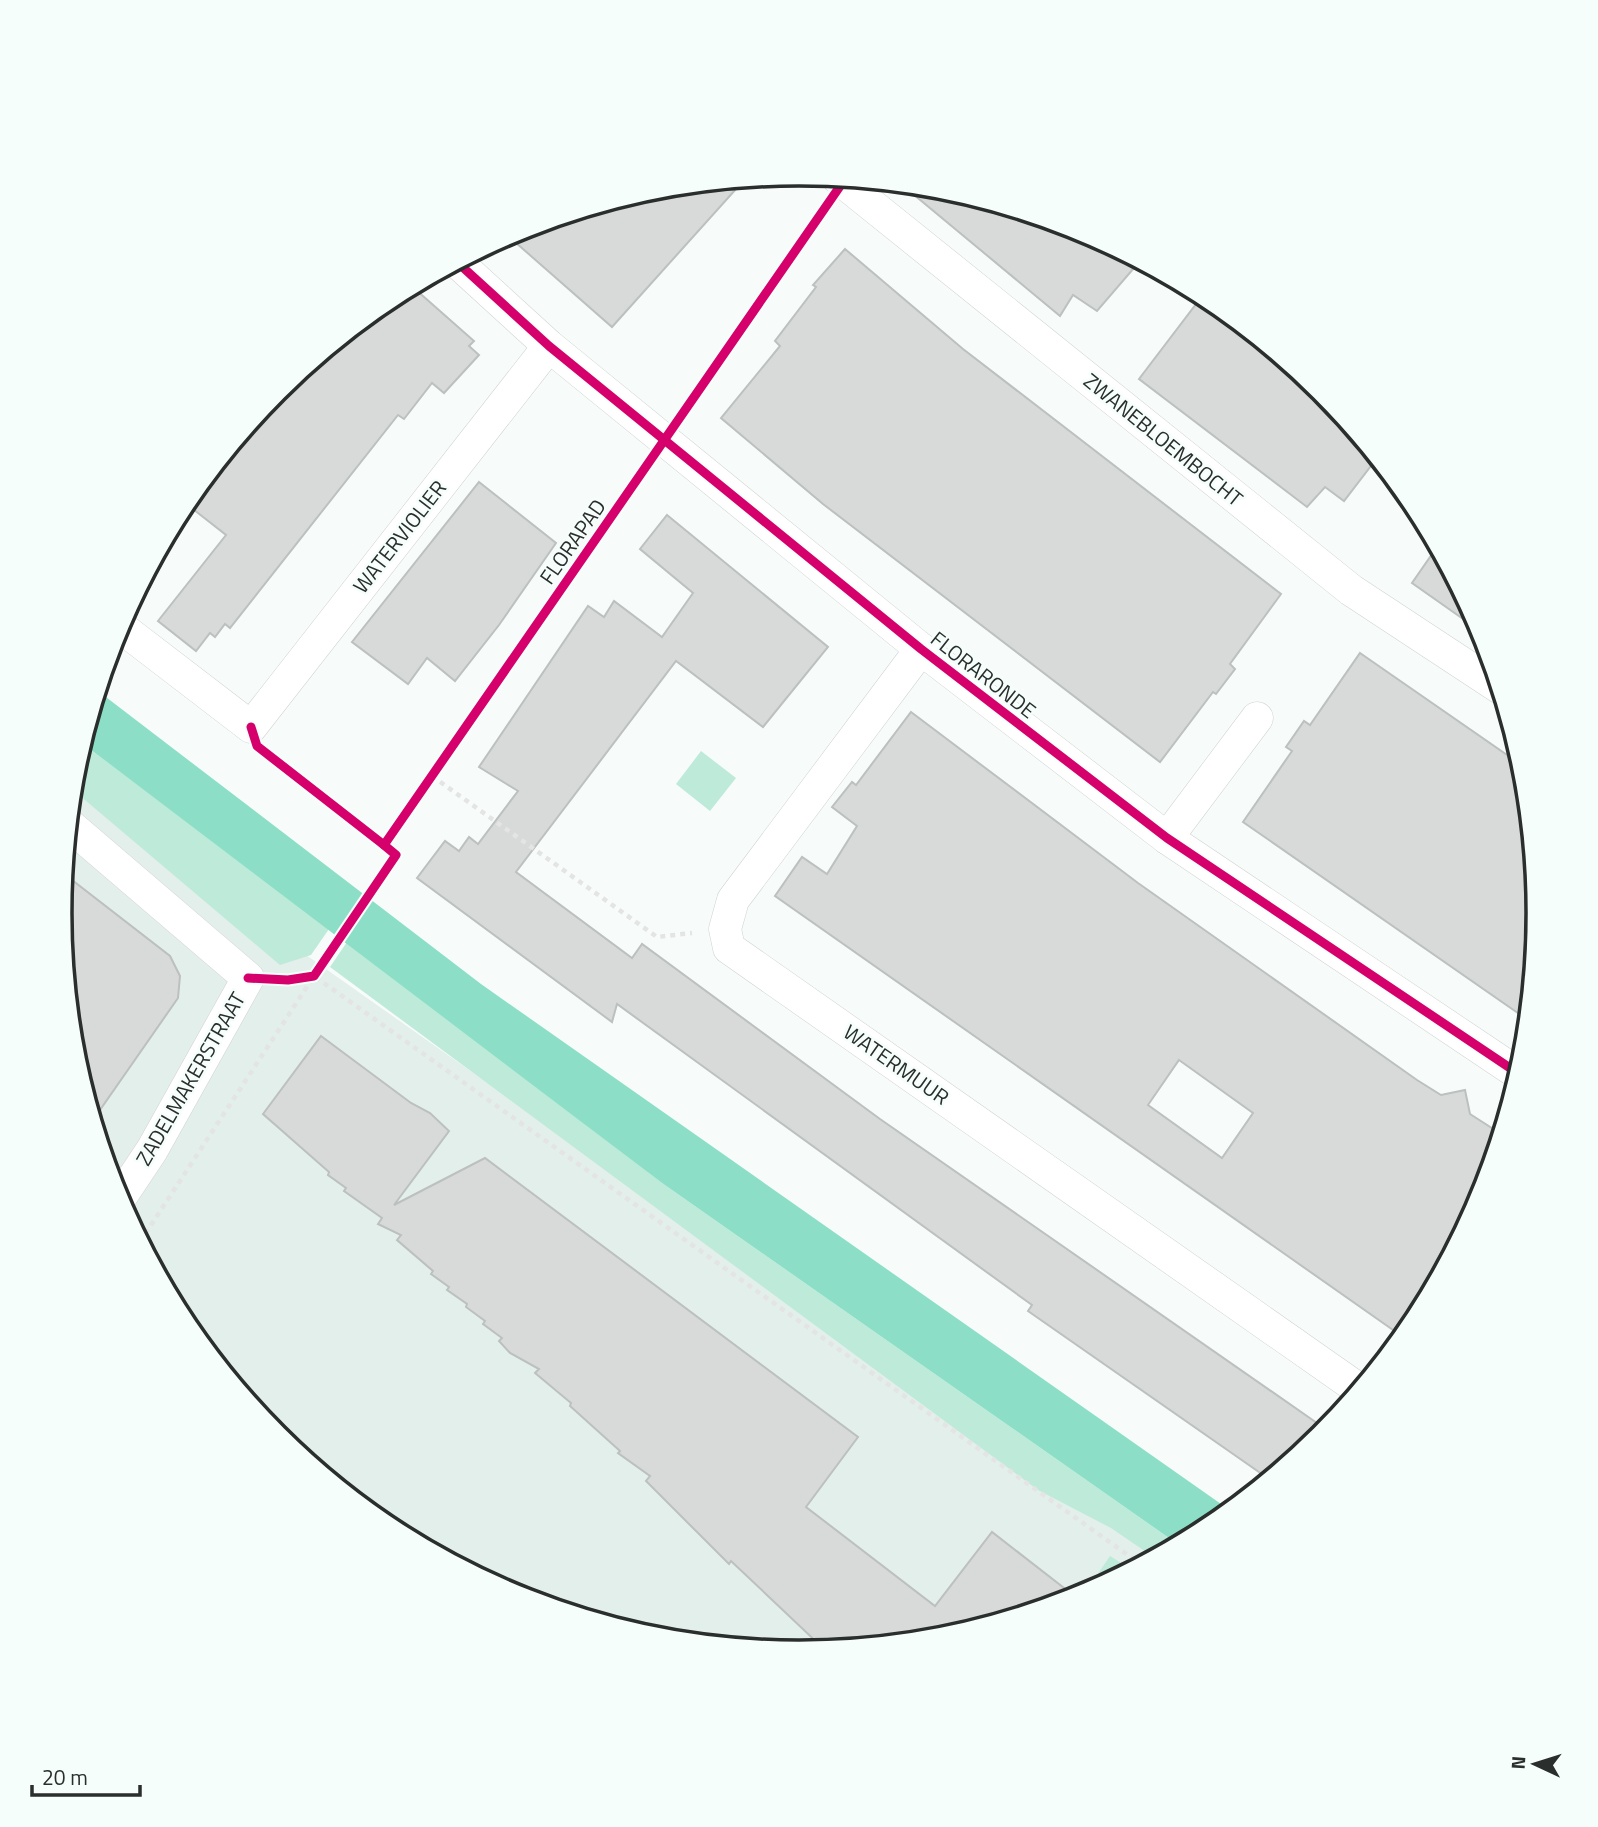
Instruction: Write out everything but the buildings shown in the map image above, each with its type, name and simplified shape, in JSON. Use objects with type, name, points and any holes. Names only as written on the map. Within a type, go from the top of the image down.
[{"type":"street","name":"ZWANEBLOEMBOCHT","points":[[851,188],[1351,590],[1488,680]]},
{"type":"street","name":"FLORARONDE","points":[[464,268],[549,346],[921,649],[1167,838],[1509,1067]]},
{"type":"street","name":"WATERVIOLIER","points":[[128,633],[251,727],[549,346]]},
{"type":"street","points":[[725,929],[733,900],[921,649]]},
{"type":"street","points":[[1167,838],[1257,718]]},
{"type":"street","name":"ZADELMAKERSTRAAT","points":[[77,831],[248,978],[152,1150],[126,1189]]},
{"type":"street","name":"WATERMUUR","points":[[725,929],[729,948],[1353,1385]]},
{"type":"path","points":[[424,788],[439,765]]},
{"type":"path","points":[[432,776],[657,936],[725,929]]},
{"type":"path","points":[[301,978],[316,972]]},
{"type":"path","points":[[146,1233],[316,972]]},
{"type":"path","points":[[316,972],[1134,1559]]},
{"type":"shaded area","points":[[105,697],[481,984],[1222,1505],[1170,1539],[662,1183],[91,750]]},
{"type":"shaded area","points":[[91,750],[329,929],[311,955],[280,965],[82,797]]},
{"type":"shaded area","points":[[701,751],[736,778],[710,811],[676,784]]},
{"type":"shaded area","points":[[83,788],[231,902],[1150,1550],[1121,1566],[1033,1602],[941,1627],[847,1639],[751,1639],[657,1627],[565,1602],[477,1566],[395,1518],[319,1460],[252,1393],[194,1318],[169,1277],[127,1192],[97,1102],[78,1008],[73,961],[73,866]]},
{"type":"shaded area","points":[[347,942],[662,1183],[1170,1539],[1146,1552],[1111,1528],[1038,1490],[330,967]]},
{"type":"shaded area","points":[[1110,1556],[1124,1565],[1121,1566],[1096,1577]]},
{"type":"cycle path","name":"FLORAPAD","points":[[248,978],[288,980],[314,976],[396,855],[384,845],[839,188]]},
{"type":"cycle path","points":[[464,268],[549,346],[921,649],[1167,838],[1509,1067]]},
{"type":"cycle path","points":[[251,727],[257,746],[384,845]]}]
